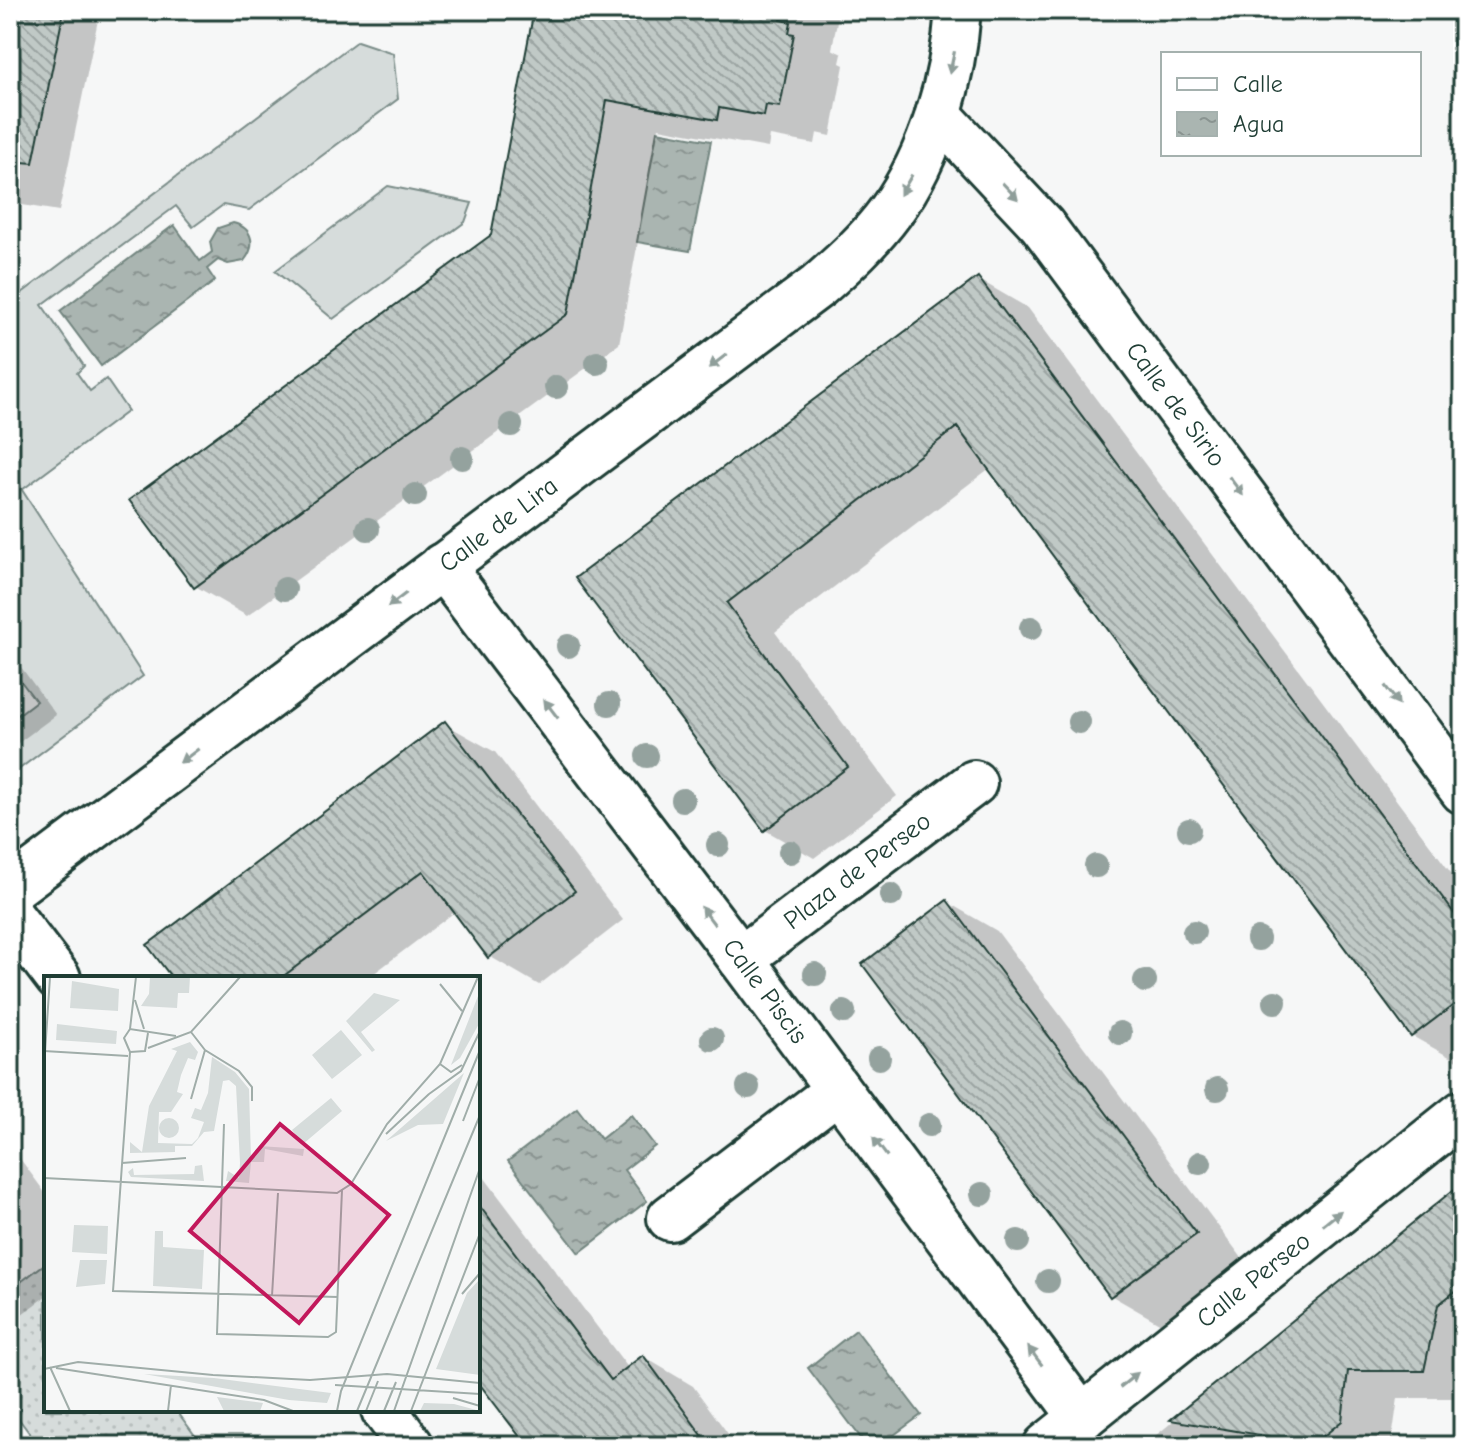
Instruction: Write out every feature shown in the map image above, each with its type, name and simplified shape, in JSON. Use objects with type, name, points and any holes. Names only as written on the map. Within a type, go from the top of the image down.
[{"type":"street","points":[[938,114],[954,61],[958,10]]},
{"type":"street","name":"Calle de Lira","points":[[10,890],[818,286],[864,244],[891,210],[913,174],[938,114]]},
{"type":"street","name":"Calle de Sirio","points":[[938,114],[1042,225],[1463,791]]},
{"type":"street","name":"Calle Piscis","points":[[442,566],[741,959],[1082,1418]]},
{"type":"street","name":"Plaza de Perseo","points":[[741,959],[974,783]]},
{"type":"street","points":[[10,915],[56,976]]},
{"type":"street","points":[[670,1218],[838,1090]]},
{"type":"street","name":"Calle Perseo","points":[[1046,1446],[1463,1113]]},
{"type":"street","points":[[386,1412],[411,1446]]},
{"type":"shaded area","points":[[357,41],[393,53],[398,99],[249,210],[223,205],[193,227],[176,206],[42,305],[84,366],[77,373],[90,391],[106,379],[128,411],[22,490],[143,676],[10,776],[10,721],[36,701],[10,667],[10,478],[21,488],[10,441],[10,302]]},
{"type":"shaded area","points":[[388,186],[472,203],[465,222],[333,319],[275,271]]},
{"type":"shaded area","points":[[44,1264],[44,1412],[177,1412],[202,1445],[39,1446],[10,1407],[10,1290]]},
{"type":"water","points":[[657,131],[711,141],[690,251],[637,242]]},
{"type":"water","points":[[233,223],[245,229],[251,238],[244,261],[228,264],[218,260],[207,269],[215,281],[101,366],[60,311],[174,225],[200,261],[212,252],[210,242],[218,228]]},
{"type":"water","points":[[577,1108],[601,1139],[631,1115],[655,1146],[624,1170],[647,1201],[579,1253],[508,1161]]},
{"type":"water","points":[[856,1330],[921,1415],[879,1446],[867,1446],[808,1368]]},
{"type":"building","points":[[10,10],[64,10],[33,163],[10,161]]},
{"type":"building","points":[[534,10],[783,10],[781,20],[791,22],[789,33],[794,34],[780,107],[766,105],[764,116],[719,108],[717,120],[607,100],[568,314],[194,588],[129,500],[491,235]]},
{"type":"building","points":[[978,277],[1463,925],[1463,998],[1411,1037],[957,427],[727,603],[848,767],[764,831],[575,578]]},
{"type":"building","points":[[445,721],[575,891],[488,958],[423,871],[284,976],[170,976],[147,945]]},
{"type":"building","points":[[947,900],[1197,1234],[1110,1297],[862,964]]},
{"type":"building","points":[[1463,1182],[1463,1285],[1438,1305],[1424,1371],[1348,1371],[1342,1421],[1314,1444],[1170,1420]]},
{"type":"building","points":[[480,1207],[611,1380],[643,1355],[710,1446],[527,1446],[480,1385]]}]
